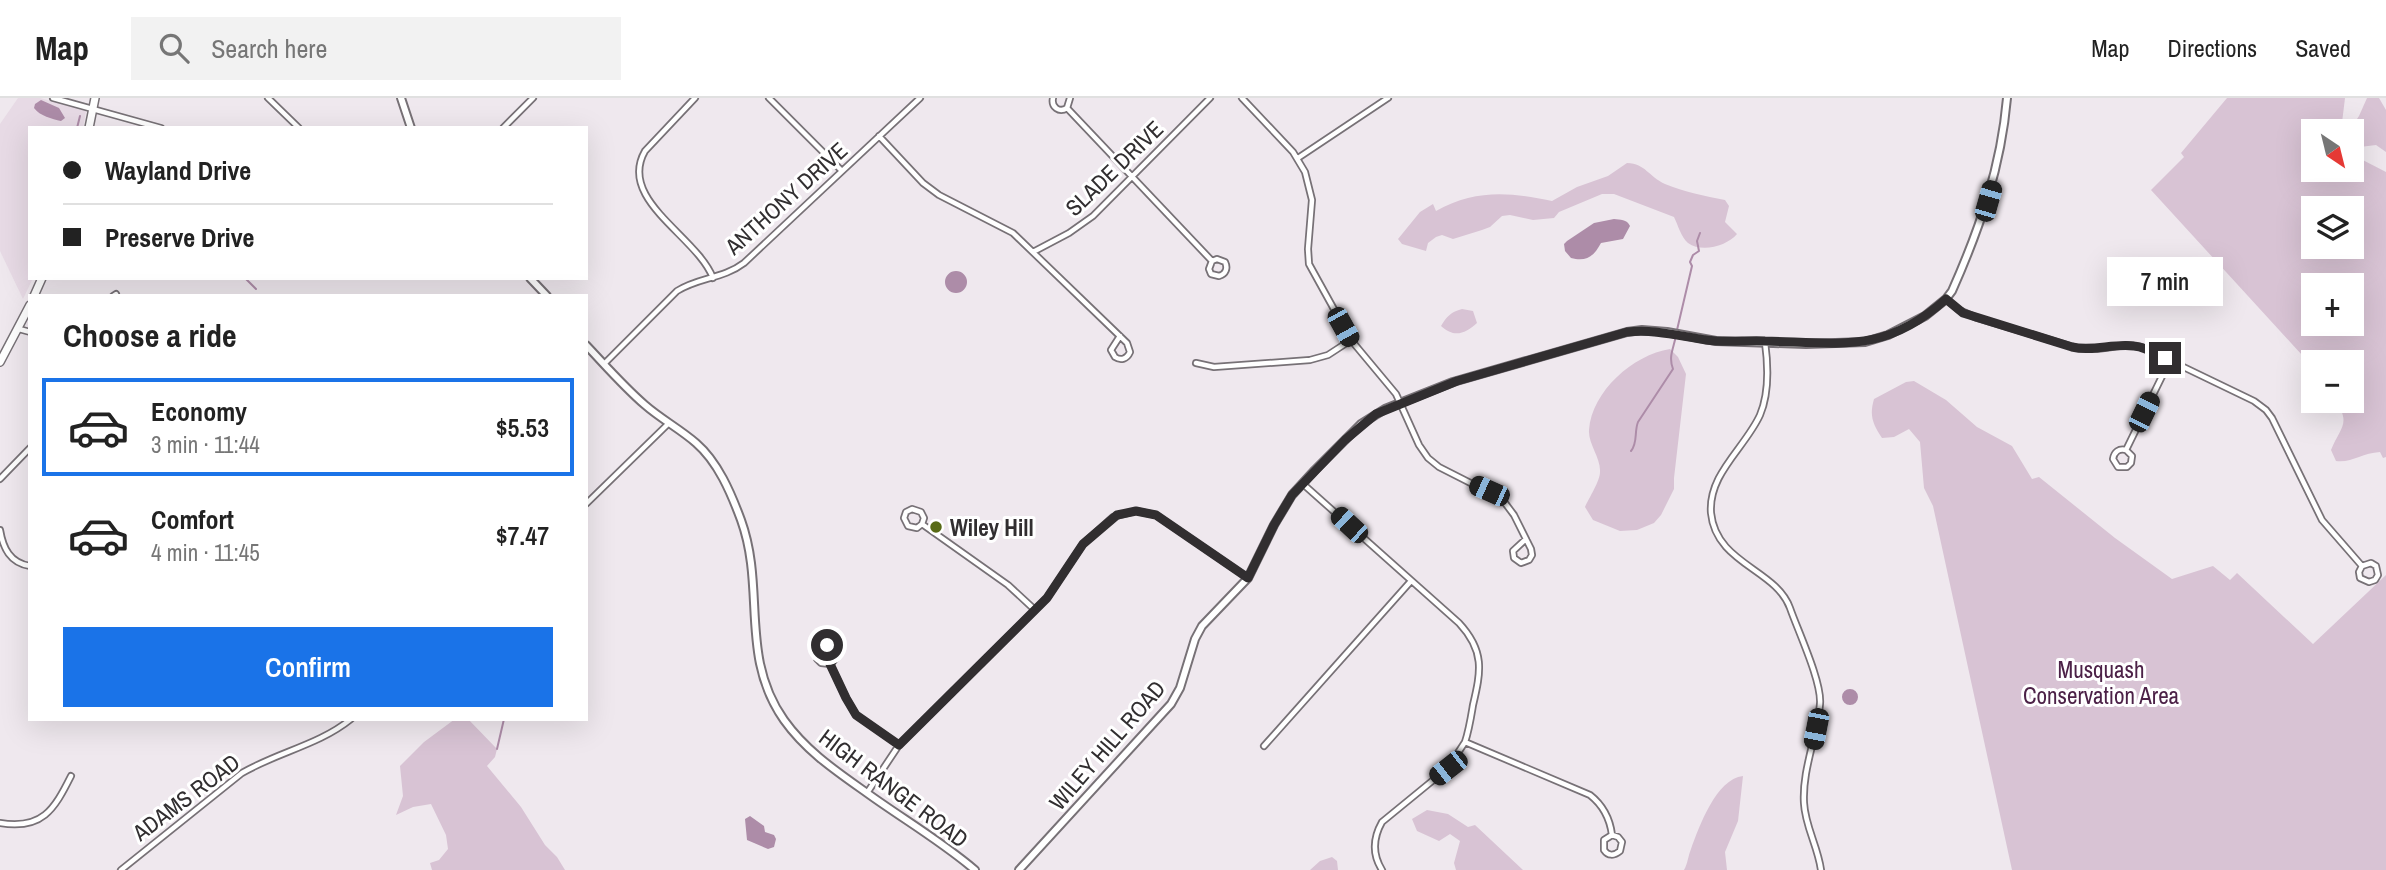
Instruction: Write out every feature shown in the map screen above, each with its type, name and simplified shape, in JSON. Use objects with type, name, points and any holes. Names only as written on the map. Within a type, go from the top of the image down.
[{"type":"main road","points":[[89,126],[94,98]]},
{"type":"main road","points":[[0,362],[28,309]]},
{"type":"street","points":[[53,98],[154,126]]},
{"type":"street","points":[[268,98],[297,126]]},
{"type":"street","points":[[401,98],[410,126]]},
{"type":"street","points":[[505,126],[533,98]]},
{"type":"street","points":[[695,98],[645,151],[638,176],[648,201],[700,256],[713,278]]},
{"type":"street","points":[[769,98],[842,171]]},
{"type":"street","name":"ANTHONY DRIVE","points":[[604,364],[677,291],[691,284],[730,273],[744,263],[920,98]]},
{"type":"street","points":[[1053,98],[1052,103],[1056,108],[1067,108]]},
{"type":"street","points":[[1067,108],[1070,98]]},
{"type":"street","name":"SLADE DRIVE","points":[[1033,252],[1085,222],[1210,98]]},
{"type":"street","points":[[1242,98],[1298,158],[1308,181],[1312,200],[1308,244],[1310,264],[1351,341],[1401,403],[1419,446],[1431,462],[1502,499],[1509,506],[1526,539],[1532,555],[1527,562],[1521,564],[1515,560],[1513,551],[1526,539]]},
{"type":"street","points":[[1298,158],[1388,98]]},
{"type":"street","name":"WILEY HILL ROAD","points":[[1019,870],[1170,705],[1182,682],[1199,630],[1248,578],[1281,512],[1302,483],[1361,425],[1376,414],[1463,379],[1627,332],[1667,332],[1716,341],[1825,344],[1875,340],[1925,316],[1946,299],[1958,278],[1988,201],[1999,158],[2007,98]]},
{"type":"street","points":[[1067,108],[1212,261]]},
{"type":"street","points":[[879,136],[932,190],[948,201],[1005,227],[1033,252],[1120,336],[1130,349],[1129,355],[1120,359],[1113,355],[1111,350],[1120,336]]},
{"type":"street","points":[[532,280],[545,294]]},
{"type":"street","points":[[1946,299],[1970,315],[2072,347],[2087,349],[2137,346],[2254,401],[2266,410],[2322,520],[2362,566]]},
{"type":"street","points":[[19,329],[28,331]]},
{"type":"street","points":[[1196,363],[1214,367],[1310,360],[1328,355],[1351,341]]},
{"type":"street","points":[[1765,341],[1765,395],[1762,409],[1716,482],[1711,502],[1712,517],[1718,536],[1727,548],[1777,589],[1787,601],[1818,686],[1820,705],[1804,804],[1821,870]]},
{"type":"street","name":"HIGH RANGE ROAD","points":[[588,347],[639,400],[697,444],[711,458],[741,521],[749,550],[757,654],[763,678],[775,705],[792,730],[823,762],[975,870]]},
{"type":"street","points":[[2126,450],[2170,360]]},
{"type":"street","points":[[588,501],[669,423]]},
{"type":"street","points":[[2120,449],[2126,450],[2131,454],[2131,463],[2127,467],[2118,467],[2113,462],[2114,453],[2120,449]]},
{"type":"street","points":[[0,479],[28,451]]},
{"type":"street","points":[[1302,483],[1466,631],[1478,652],[1480,672],[1465,743],[1448,768],[1382,822],[1374,845],[1376,860],[1382,870]]},
{"type":"street","points":[[915,509],[921,512],[924,518],[922,524],[914,528],[908,526],[905,521],[906,512],[915,509]]},
{"type":"street","points":[[867,793],[899,745],[1054,590],[1087,540],[1112,517],[1141,511],[1156,515],[1248,578]]},
{"type":"street","points":[[922,524],[1003,580],[1035,610]]},
{"type":"street","points":[[0,530],[3,544],[10,556],[18,563],[28,566]]},
{"type":"street","points":[[2371,563],[2376,566],[2378,572],[2375,580],[2366,582],[2360,578],[2362,566],[2371,563]]},
{"type":"street","points":[[1264,746],[1411,581]]},
{"type":"street","points":[[827,645],[834,649],[835,658],[830,664],[821,663],[817,659],[817,650],[821,646],[827,645]]},
{"type":"street","points":[[830,664],[856,715],[899,745]]},
{"type":"street","name":"ADAMS ROAD","points":[[121,870],[242,773],[321,740],[348,721]]},
{"type":"street","points":[[1465,743],[1590,795],[1606,815],[1612,835]]},
{"type":"street","points":[[0,823],[24,825],[47,815],[60,799],[71,776]]},
{"type":"street","points":[[1612,835],[1622,842],[1620,851],[1615,855],[1608,854],[1603,847],[1606,838],[1612,835]]},
{"type":"shaded area","points":[[18,98],[40,98],[86,111],[83,126],[28,126],[28,280],[32,280],[23,299],[0,251],[0,124]]},
{"type":"shaded area","points":[[41,100],[59,108],[65,118],[61,121],[39,113],[34,108]]},
{"type":"shaded area","points":[[1614,219],[1625,221],[1630,226],[1623,239],[1601,243],[1593,255],[1586,258],[1571,258],[1565,251],[1564,244],[1567,241],[1594,223]]},
{"type":"shaded area","points":[[956,271],[964,274],[967,282],[964,290],[956,293],[948,290],[945,282],[948,274]]},
{"type":"shaded area","points":[[1850,689],[1856,691],[1856,703],[1850,705],[1844,703],[1842,697],[1844,691]]},
{"type":"shaded area","points":[[750,816],[764,826],[765,832],[774,835],[774,847],[768,849],[747,840],[745,819]]},
{"type":"green space","points":[[2227,98],[2345,98],[2342,119],[2301,119],[2301,182],[2364,182],[2364,161],[2386,172],[2386,457],[2383,458],[2380,452],[2347,461],[2336,461],[2331,450],[2343,426],[2342,413],[2364,413],[2364,350],[2301,350],[2301,354],[2151,190],[2184,157],[2181,153]]},
{"type":"green space","points":[[2367,98],[2379,98],[2386,110],[2386,152],[2376,145],[2364,146],[2364,119],[2357,119]]},
{"type":"green space","points":[[1627,163],[1643,168],[1659,181],[1672,187],[1725,200],[1729,206],[1725,222],[1737,234],[1714,247],[1700,248],[1683,238],[1674,217],[1614,194],[1602,194],[1559,212],[1554,218],[1533,220],[1502,216],[1490,227],[1482,230],[1453,239],[1442,235],[1428,243],[1426,251],[1402,244],[1398,239],[1420,212],[1433,204],[1436,211],[1465,199],[1493,194],[1552,201],[1577,187],[1608,176]]},
{"type":"green space","points":[[1462,309],[1473,311],[1477,323],[1459,333],[1450,332],[1441,326],[1450,315]]},
{"type":"green space","points":[[1670,349],[1678,357],[1686,374],[1674,489],[1654,523],[1637,530],[1620,531],[1593,520],[1585,507],[1600,476],[1599,462],[1589,435],[1592,416],[1606,389],[1617,377],[1642,359]]},
{"type":"green space","name":"Musquash Conservation Area","points":[[1914,381],[1946,400],[1977,427],[2012,446],[2032,479],[2039,477],[2115,538],[2172,579],[2213,566],[2230,580],[2237,573],[2313,644],[2386,575],[2386,870],[2012,870],[1933,506],[1924,488],[1920,442],[1909,429],[1894,437],[1882,438],[1873,420],[1874,399],[1906,382]]},
{"type":"green space","points":[[452,721],[470,721],[497,749],[495,757],[487,766],[521,807],[565,870],[432,870],[430,863],[439,860],[448,849],[446,835],[431,804],[413,807],[396,815],[403,796],[400,766],[424,742]]},
{"type":"green space","points":[[1743,776],[1738,821],[1725,852],[1727,870],[1684,870],[1710,805],[1725,786],[1733,779]]},
{"type":"green space","points":[[1427,810],[1448,814],[1468,827],[1475,825],[1523,870],[1456,870],[1454,863],[1460,841],[1450,834],[1439,841],[1417,831],[1412,819]]},
{"type":"green space","points":[[1332,857],[1337,861],[1338,870],[1310,870],[1320,861]]},
{"type":"waterway","points":[[78,126],[80,116]]},
{"type":"waterway","points":[[1677,330],[1692,266],[1690,262],[1693,255],[1699,251],[1697,241],[1700,233]]},
{"type":"waterway","points":[[247,280],[256,289]]},
{"type":"waterway","points":[[1631,451],[1638,422],[1673,369],[1671,356],[1676,335]]},
{"type":"waterway","points":[[497,749],[504,721]]},
{"type":"place","name":"Wiley Hill","points":[[936,527]]},
{"type":"route","points":[[827,645],[835,651],[835,658],[830,664],[852,710],[866,724],[899,745],[1047,598],[1083,544],[1112,517],[1136,511],[1156,515],[1248,578],[1292,495],[1345,440],[1376,414],[1457,381],[1627,332],[1667,332],[1716,341],[1806,344],[1865,342],[1884,337],[1920,319],[1946,299],[1963,313],[2072,347],[2097,349],[2132,345],[2165,358]]}]
